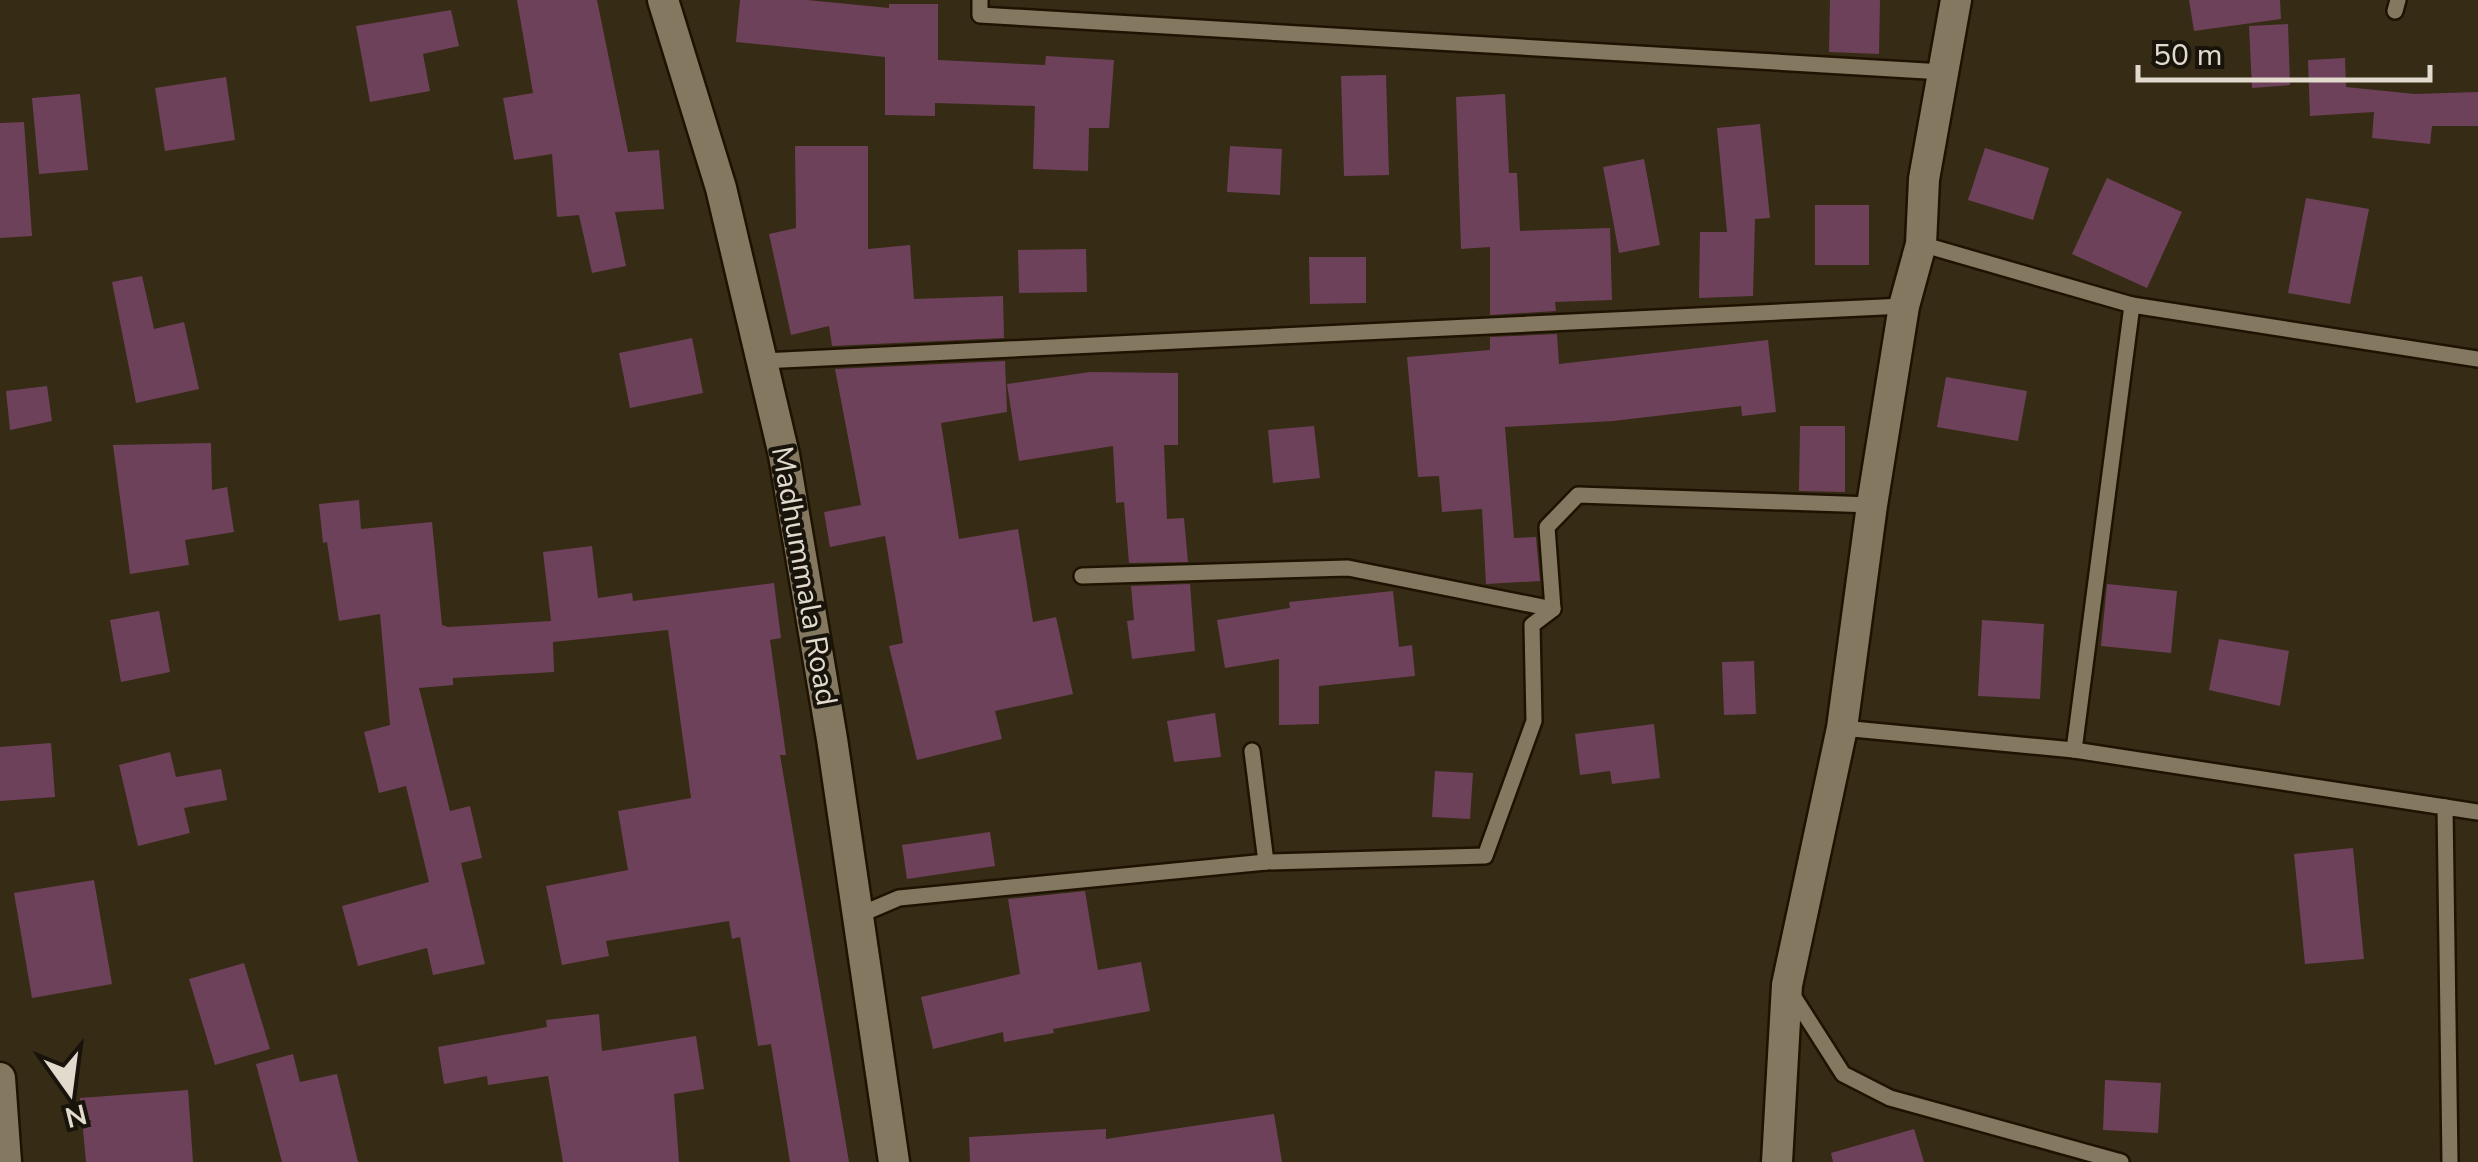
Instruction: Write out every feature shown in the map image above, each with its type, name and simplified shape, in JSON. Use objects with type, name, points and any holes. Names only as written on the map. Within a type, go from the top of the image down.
[{"type":"street","name":"Madhummala Road","points":[[663,0],[720,188],[784,455],[859,915],[894,1162]]},
{"type":"street","points":[[1776,1162],[1787,985],[1842,728],[1872,505],[1904,306],[1921,244],[1924,179],[1956,0]]},
{"type":"street","points":[[0,1078],[6,1162]]},
{"type":"lane","points":[[980,0],[980,14],[1942,72]]},
{"type":"lane","points":[[1921,244],[2132,305],[2478,359]]},
{"type":"lane","points":[[2074,750],[2132,305]]},
{"type":"lane","points":[[761,360],[1904,306]]},
{"type":"lane","points":[[1554,609],[1547,527],[1578,495],[1872,505]]},
{"type":"lane","points":[[1082,576],[1348,568],[1554,609]]},
{"type":"lane","points":[[859,915],[900,898],[1266,862],[1485,856],[1534,721],[1532,625],[1554,609]]},
{"type":"lane","points":[[1842,728],[2074,750],[2478,812]]},
{"type":"lane","points":[[1252,751],[1266,862]]},
{"type":"lane","points":[[2444,807],[2450,1162]]},
{"type":"lane","points":[[1787,985],[1842,1074],[1890,1098],[2121,1162]]},
{"type":"building","points":[[517,0],[597,0],[628,152],[659,150],[664,209],[615,212],[626,266],[592,273],[579,215],[557,217],[552,154],[514,160],[503,98],[533,93]]},
{"type":"building","points":[[740,0],[807,0],[889,8],[889,4],[938,4],[938,60],[1045,65],[1046,56],[1114,60],[1109,128],[1089,128],[1088,171],[1033,169],[1035,106],[935,103],[935,116],[885,115],[885,57],[736,42]]},
{"type":"building","points":[[1830,0],[1880,0],[1879,54],[1829,52]]},
{"type":"building","points":[[2189,0],[2280,0],[2281,19],[2194,31]]},
{"type":"building","points":[[451,10],[459,46],[423,54],[430,91],[370,102],[356,26]]},
{"type":"building","points":[[2288,24],[2290,85],[2252,88],[2249,26]]},
{"type":"building","points":[[2345,58],[2346,87],[2415,94],[2478,92],[2478,126],[2432,126],[2430,144],[2372,138],[2374,112],[2310,116],[2308,60]]},
{"type":"building","points":[[1386,75],[1389,175],[1344,176],[1341,76]]},
{"type":"building","points":[[226,77],[235,140],[165,151],[155,88]]},
{"type":"building","points":[[80,94],[88,170],[39,174],[32,98]]},
{"type":"building","points":[[1505,94],[1509,173],[1517,173],[1520,231],[1610,228],[1612,300],[1555,302],[1556,311],[1490,315],[1490,247],[1461,249],[1456,97]]},
{"type":"building","points":[[24,122],[32,236],[0,238],[0,123]]},
{"type":"building","points":[[1760,124],[1770,218],[1755,219],[1753,296],[1699,298],[1700,232],[1727,232],[1717,128]]},
{"type":"building","points":[[795,146],[868,146],[868,249],[910,245],[914,299],[1003,296],[1004,338],[832,346],[829,326],[791,335],[769,234],[796,228]]},
{"type":"building","points":[[1230,146],[1282,149],[1280,195],[1227,192]]},
{"type":"building","points":[[1985,148],[2049,168],[2033,220],[1968,200]]},
{"type":"building","points":[[1644,159],[1660,245],[1619,253],[1603,167]]},
{"type":"building","points":[[2107,178],[2182,212],[2147,288],[2072,254]]},
{"type":"building","points":[[2306,198],[2369,209],[2350,304],[2288,293]]},
{"type":"building","points":[[1815,205],[1869,205],[1869,265],[1815,265]]},
{"type":"building","points":[[1086,249],[1087,292],[1019,293],[1018,250]]},
{"type":"building","points":[[1309,257],[1366,257],[1366,303],[1310,304]]},
{"type":"building","points":[[142,276],[154,329],[184,322],[199,389],[136,403],[112,282]]},
{"type":"building","points":[[1557,334],[1559,364],[1768,340],[1776,412],[1742,416],[1741,406],[1613,421],[1505,427],[1514,538],[1536,537],[1540,581],[1486,584],[1482,509],[1442,512],[1439,476],[1418,477],[1407,357],[1490,350],[1490,337]]},
{"type":"building","points":[[692,338],[703,393],[630,408],[619,353]]},
{"type":"building","points":[[1005,361],[1007,412],[941,423],[959,539],[1018,529],[1033,622],[1056,617],[1073,694],[995,711],[1002,739],[917,760],[889,646],[903,643],[885,536],[830,547],[824,512],[861,505],[835,369]]},
{"type":"building","points":[[1090,372],[1178,373],[1178,445],[1164,445],[1167,519],[1184,518],[1188,562],[1129,563],[1124,502],[1116,503],[1113,446],[1019,461],[1007,384]]},
{"type":"building","points":[[1946,377],[2027,391],[2018,441],[1937,427]]},
{"type":"building","points":[[47,386],[52,421],[10,430],[6,391]]},
{"type":"building","points":[[1314,426],[1320,478],[1273,483],[1268,430]]},
{"type":"building","points":[[1800,426],[1845,426],[1845,492],[1799,491]]},
{"type":"building","points":[[211,443],[212,490],[227,487],[234,532],[185,540],[189,565],[130,574],[113,445]]},
{"type":"building","points":[[359,500],[361,529],[432,522],[442,625],[448,627],[551,621],[543,552],[592,546],[598,598],[632,593],[633,601],[774,583],[781,638],[770,640],[786,755],[780,755],[849,1162],[790,1162],[771,1044],[758,1046],[740,937],[732,939],[729,921],[606,941],[609,956],[562,965],[546,886],[628,870],[618,811],[691,798],[668,630],[553,642],[554,672],[453,678],[453,685],[419,688],[450,811],[470,806],[482,858],[461,863],[485,964],[433,975],[427,948],[358,966],[342,906],[429,882],[406,786],[379,793],[364,732],[390,725],[380,614],[339,621],[327,542],[323,543],[319,504]]},
{"type":"building","points":[[1190,584],[1195,651],[1132,659],[1127,621],[1134,620],[1131,586]]},
{"type":"building","points":[[2107,584],[2177,591],[2171,653],[2101,646]]},
{"type":"building","points":[[1393,591],[1399,647],[1412,645],[1415,676],[1319,686],[1319,724],[1279,725],[1279,659],[1225,668],[1217,620],[1290,608],[1289,602]]},
{"type":"building","points":[[159,611],[170,672],[121,682],[110,620]]},
{"type":"building","points":[[1982,620],[2044,624],[2040,699],[1978,696]]},
{"type":"building","points":[[2219,639],[2289,651],[2280,706],[2209,690]]},
{"type":"building","points":[[1754,661],[1756,714],[1724,715],[1722,662]]},
{"type":"building","points":[[1215,713],[1221,757],[1174,762],[1167,721]]},
{"type":"building","points":[[1654,724],[1660,778],[1612,784],[1610,771],[1580,775],[1575,734]]},
{"type":"building","points":[[51,743],[55,797],[0,801],[0,747]]},
{"type":"building","points":[[170,752],[176,777],[221,769],[227,800],[184,808],[190,833],[138,846],[119,765]]},
{"type":"building","points":[[1435,771],[1473,773],[1470,819],[1432,817]]},
{"type":"building","points":[[990,832],[995,866],[907,879],[902,845]]},
{"type":"building","points":[[2353,848],[2364,959],[2305,964],[2294,854]]},
{"type":"building","points":[[94,880],[112,984],[32,998],[14,893]]},
{"type":"building","points":[[1085,891],[1098,970],[1141,962],[1150,1011],[1004,1042],[1003,1032],[933,1049],[921,997],[1020,974],[1008,899]]},
{"type":"building","points":[[244,963],[270,1049],[215,1065],[189,979]]},
{"type":"building","points":[[599,1014],[602,1051],[696,1036],[704,1089],[674,1094],[679,1162],[563,1162],[548,1076],[488,1085],[487,1076],[444,1084],[438,1047],[547,1027],[546,1020]]},
{"type":"building","points":[[293,1054],[300,1082],[337,1074],[358,1162],[282,1162],[256,1064]]},
{"type":"building","points":[[2105,1080],[2161,1083],[2158,1133],[2103,1130]]},
{"type":"building","points":[[188,1090],[193,1162],[86,1162],[80,1098]]},
{"type":"building","points":[[1274,1114],[1282,1162],[970,1162],[969,1137],[1106,1129],[1106,1139]]},
{"type":"building","points":[[1914,1129],[1924,1162],[1833,1162],[1831,1153]]}]
